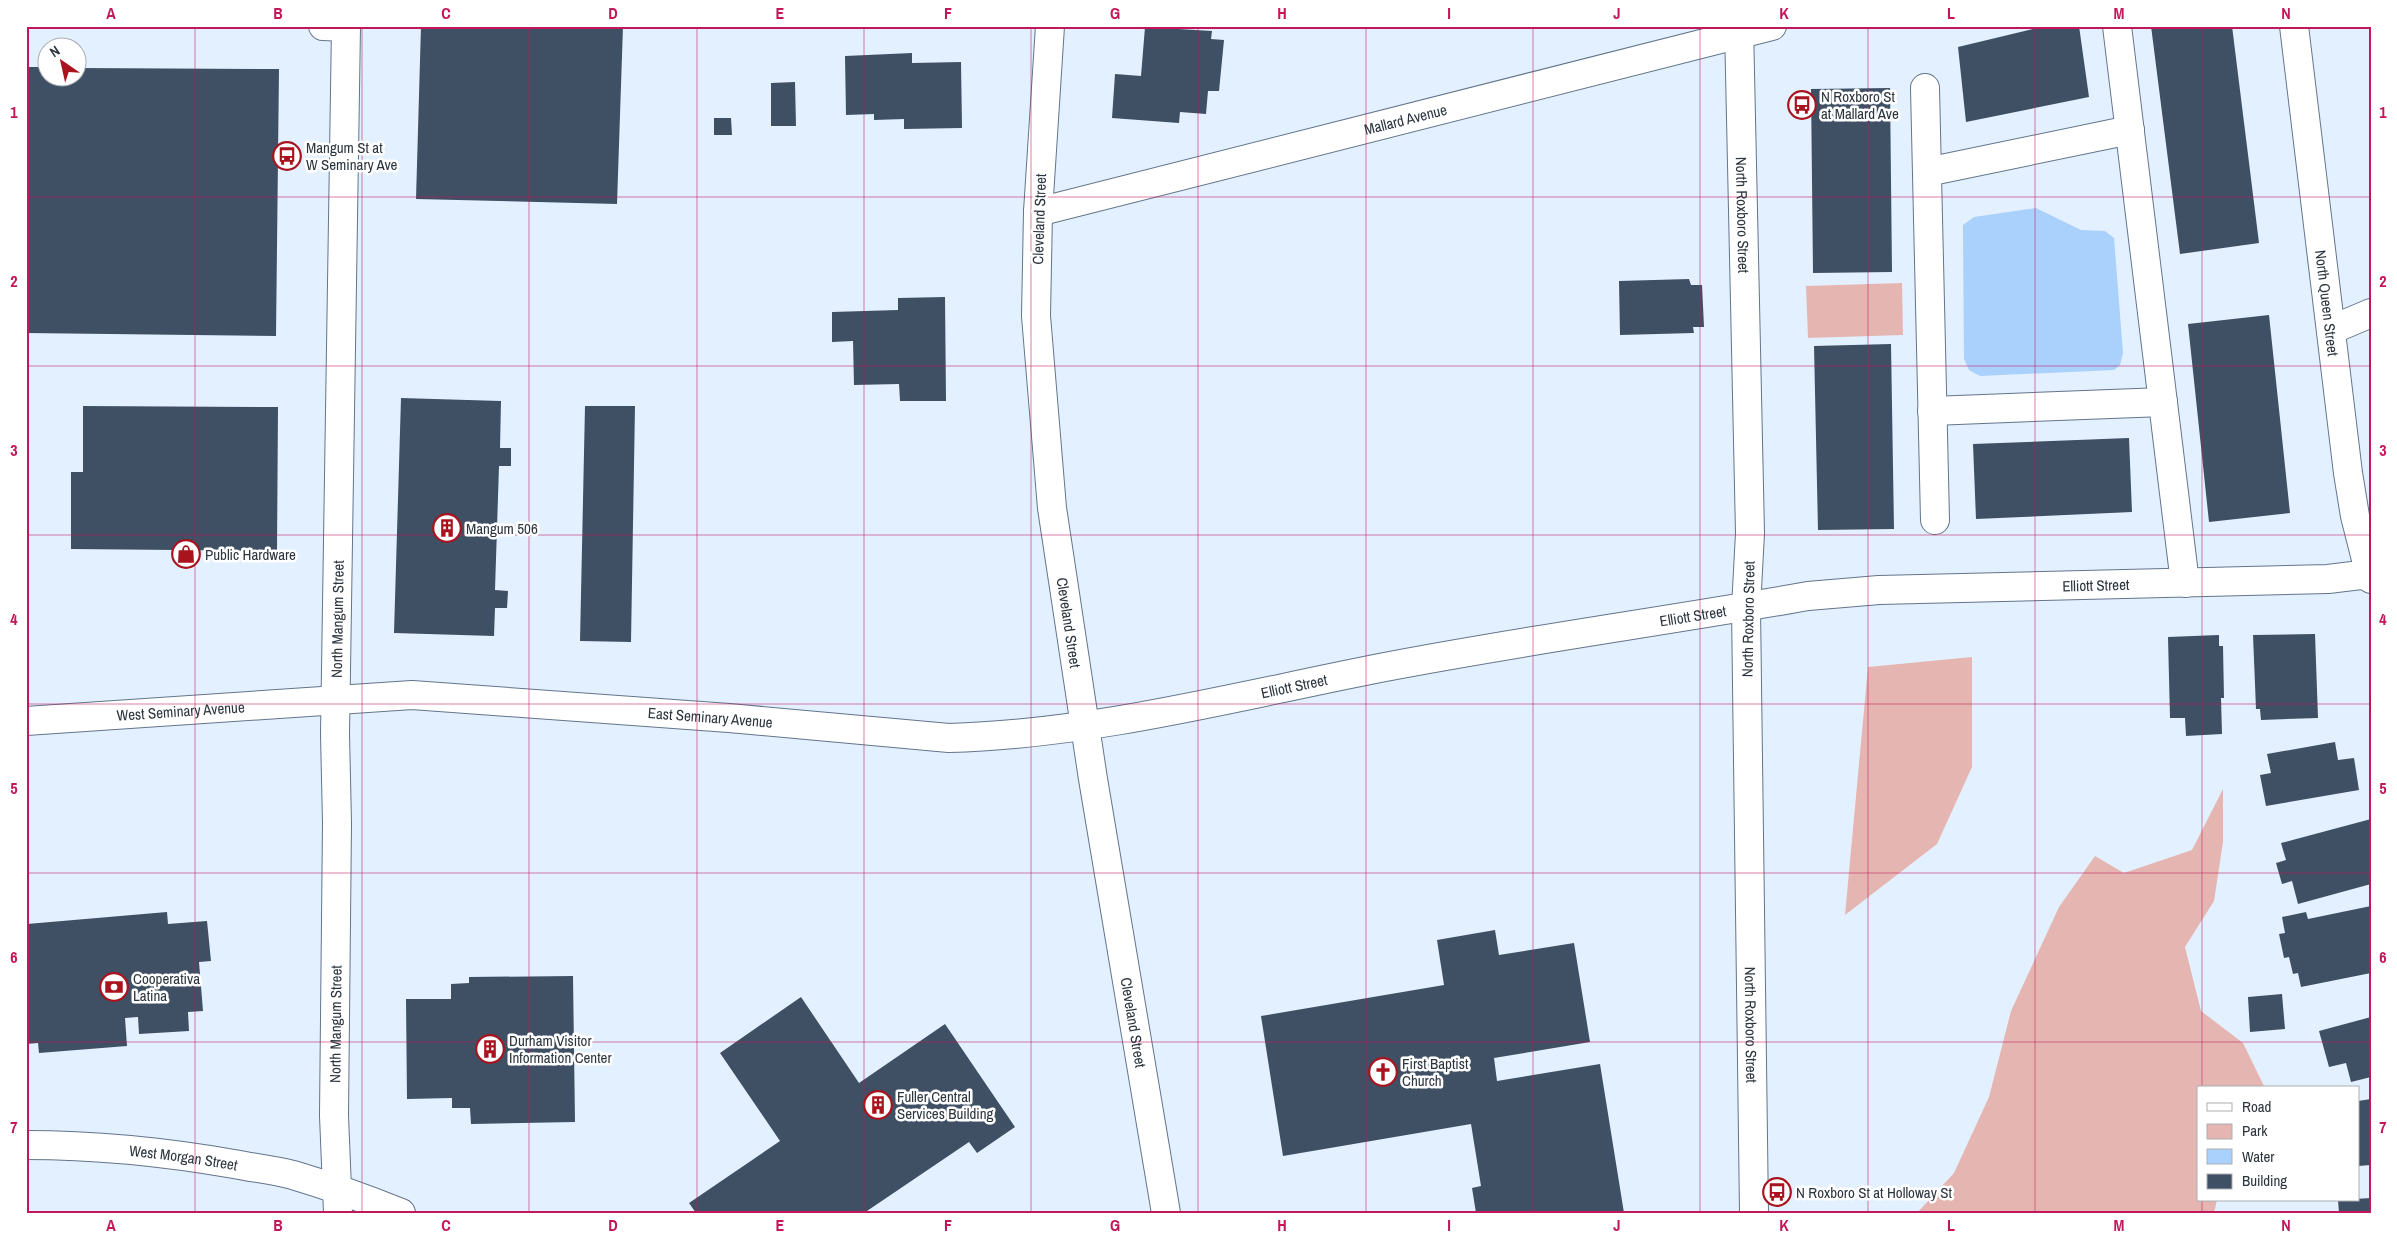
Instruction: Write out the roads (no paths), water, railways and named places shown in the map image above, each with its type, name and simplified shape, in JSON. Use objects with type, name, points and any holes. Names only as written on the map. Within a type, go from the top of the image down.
[{"type":"street","name":"North Mangum Street","points":[[338,26],[334,1116],[338,1201]]},
{"type":"street","name":"Cleveland Street","points":[[1050,26],[1038,212],[1036,316],[1052,508],[1085,724],[1166,1213]]},
{"type":"street","name":"Mallard Avenue","points":[[1038,212],[1739,30],[1772,26]]},
{"type":"street","points":[[2117,26],[2185,583]]},
{"type":"street","name":"North Queen Street","points":[[2294,26],[2353,507],[2370,576]]},
{"type":"street","name":"North Roxboro Street","points":[[1739,30],[1750,488],[1746,608],[1754,1213]]},
{"type":"street","points":[[1925,88],[1935,520]]},
{"type":"street","points":[[1927,172],[2130,130]]},
{"type":"street","points":[[2331,330],[2371,313]]},
{"type":"street","points":[[1932,411],[2163,402]]},
{"type":"street","name":"Elliott Street","points":[[1085,724],[1204,703],[1388,666],[1632,624],[1746,608],[1808,596],[1879,590],[2328,579],[2370,576]]},
{"type":"street","name":"East Seminary Avenue","points":[[336,700],[412,695],[480,699],[949,738],[1044,732],[1085,724]]},
{"type":"street","name":"West Seminary Avenue","points":[[26,721],[336,700]]},
{"type":"street","name":"West Morgan Street","points":[[26,1145],[73,1145],[191,1157],[292,1175],[338,1201],[401,1213]]},
{"type":"water","points":[[2036,208],[2081,230],[2105,231],[2114,238],[2123,353],[2120,365],[2114,370],[1980,376],[1969,370],[1964,359],[1963,225],[1974,217]]},
{"type":"place","name":"N Roxboro St at Mallard Ave","points":[[1802,105]]},
{"type":"place","name":"Mangum St at W Seminary Ave","points":[[287,156]]},
{"type":"place","name":"Mangum 506","points":[[447,528]]},
{"type":"place","name":"Public Hardware","points":[[186,554]]},
{"type":"place","name":"Cooperativa Latina","points":[[114,987]]},
{"type":"place","name":"Durham Visitor Information Center","points":[[490,1049]]},
{"type":"place","name":"First Baptist Church","points":[[1383,1072]]},
{"type":"place","name":"Fuller Central Services Building","points":[[878,1105]]},
{"type":"place","name":"N Roxboro St at Holloway St","points":[[1777,1192]]}]
